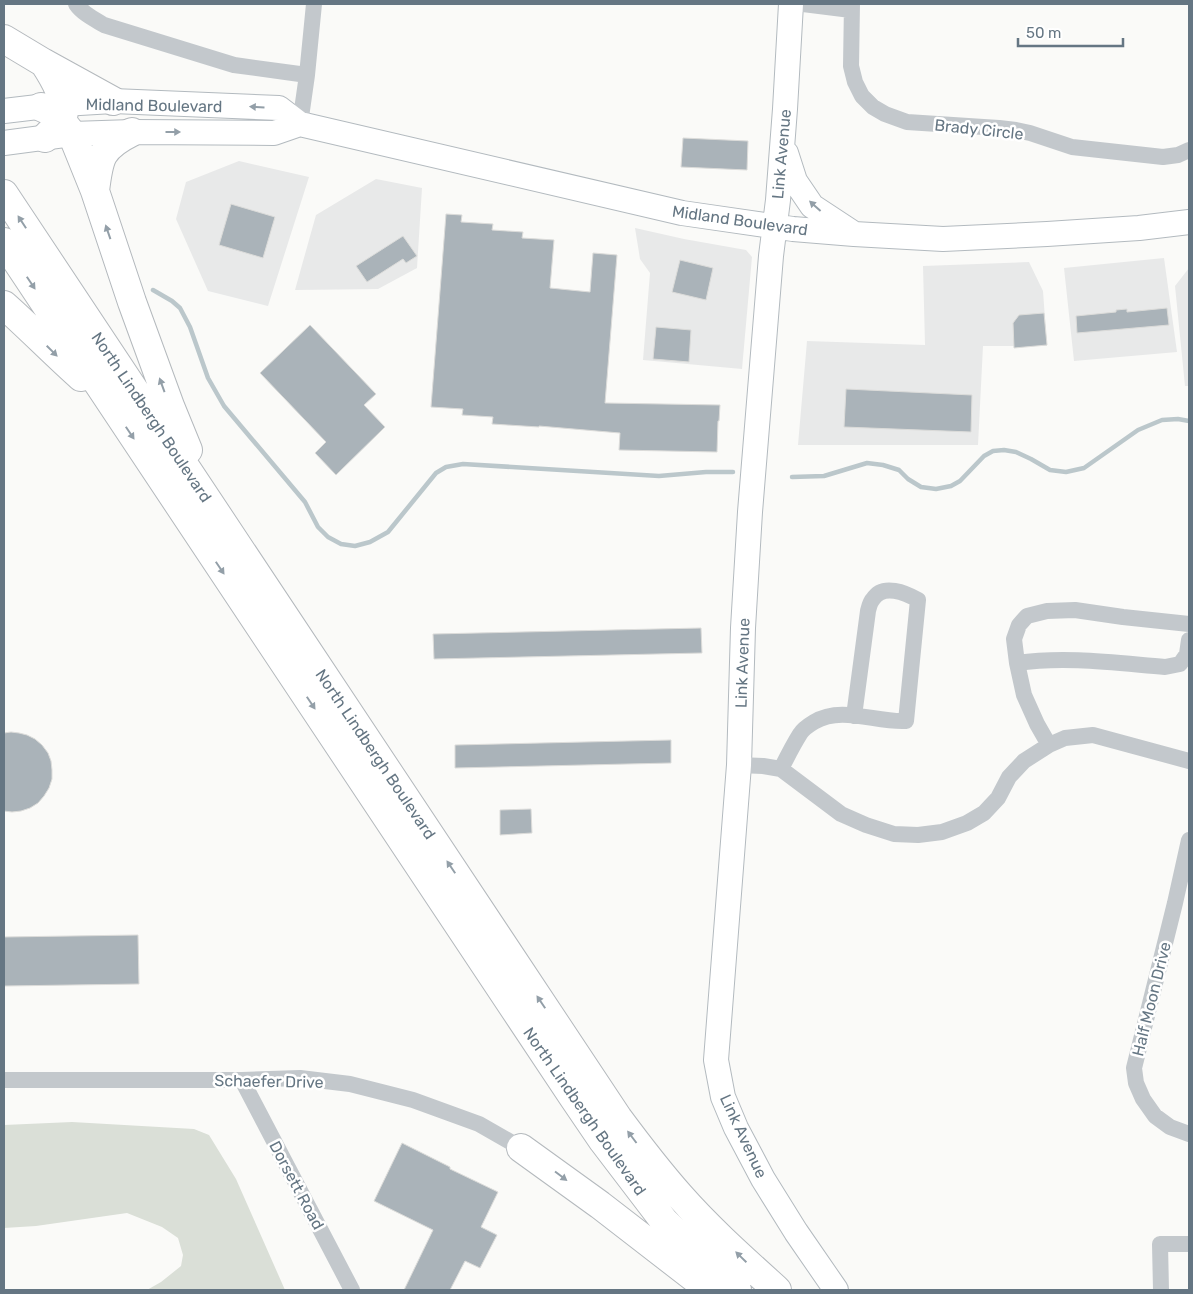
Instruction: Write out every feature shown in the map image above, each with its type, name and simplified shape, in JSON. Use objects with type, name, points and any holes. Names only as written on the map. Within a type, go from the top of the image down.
[{"type":"highway","points":[[4,39],[113,101]]},
{"type":"highway","points":[[44,63],[58,87],[56,120],[95,191],[132,302],[170,406],[184,436],[204,496]]},
{"type":"highway","points":[[95,191],[100,162],[105,151],[111,144],[132,132]]},
{"type":"highway","name":"North Lindbergh Boulevard","points":[[4,194],[618,1118],[681,1197],[777,1290]]},
{"type":"highway","name":"North Lindbergh Boulevard","points":[[4,242],[573,1098],[664,1220],[737,1290]]},
{"type":"highway","points":[[4,305],[59,358],[109,401]]},
{"type":"highway","points":[[521,1148],[600,1205],[710,1290]]},
{"type":"main road","name":"Link Avenue","points":[[791,4],[778,200],[774,226],[750,512],[739,765],[716,1060],[723,1097],[736,1128],[758,1170],[796,1232],[836,1290]]},
{"type":"main road","name":"Midland Boulevard","points":[[56,120],[113,101],[279,108],[300,124],[682,213],[774,226],[854,234],[943,239],[1139,228],[1189,222]]},
{"type":"main road","name":"Midland Boulevard","points":[[4,111],[132,132],[274,132],[300,124]]},
{"type":"main road","points":[[7,142],[56,120]]},
{"type":"main road","points":[[782,142],[795,181],[812,206],[854,234]]},
{"type":"street","points":[[76,4],[78,8],[90,17],[104,25],[234,65],[307,75]]},
{"type":"street","points":[[300,124],[314,4]]},
{"type":"street","name":"Brady Circle","points":[[803,4],[851,7],[851,66],[855,82],[862,96],[873,107],[884,114],[907,122],[1016,130],[1072,147],[1163,157],[1178,156],[1189,150]]},
{"type":"street","points":[[781,769],[800,734],[806,727],[817,720],[831,715],[896,722],[906,721],[918,600],[906,593],[881,592],[873,598],[870,604],[854,716]]},
{"type":"street","points":[[1049,745],[1024,695],[1017,663],[1014,638],[1019,625],[1027,616],[1047,611],[1075,610],[1189,624]]},
{"type":"street","points":[[1017,663],[1033,660],[1062,660],[1165,667],[1180,664],[1187,654],[1189,640]]},
{"type":"street","points":[[739,765],[781,769],[841,814],[894,834],[918,835],[942,832],[967,823],[984,813],[998,798],[1010,777],[1024,761],[1049,745],[1066,738],[1093,735],[1189,762]]},
{"type":"street","name":"Half Moon Drive","points":[[1189,840],[1134,1068],[1136,1083],[1143,1100],[1155,1116],[1170,1127],[1189,1134]]},
{"type":"street","name":"Schaefer Drive","points":[[4,1080],[242,1080],[300,1078],[359,1086],[413,1100],[479,1124],[521,1148]]},
{"type":"street","name":"Dorsett Road","points":[[242,1080],[352,1290]]},
{"type":"street","points":[[1161,1290],[1160,1244],[1189,1244]]},
{"type":"shaded area","points":[[239,161],[309,177],[268,306],[208,291],[176,219],[186,182]]},
{"type":"shaded area","points":[[376,179],[422,188],[417,268],[378,289],[295,290],[316,215]]},
{"type":"shaded area","points":[[635,228],[746,250],[752,257],[742,369],[643,360],[650,273],[640,259]]},
{"type":"shaded area","points":[[1164,258],[1177,352],[1074,361],[1064,268]]},
{"type":"shaded area","points":[[1029,262],[1043,291],[1047,346],[983,346],[978,445],[798,445],[807,341],[925,345],[923,266]]},
{"type":"shaded area","points":[[1189,268],[1189,386],[1185,386],[1175,286]]},
{"type":"shaded area","points":[[72,1122],[194,1129],[209,1135],[236,1179],[285,1290],[147,1290],[161,1282],[181,1266],[183,1255],[178,1238],[162,1227],[127,1213],[36,1226],[4,1228],[4,1125]]},
{"type":"building","points":[[683,138],[748,141],[747,170],[681,167]]},
{"type":"building","points":[[231,204],[275,217],[263,258],[219,245]]},
{"type":"building","points":[[446,214],[462,215],[461,222],[493,224],[492,230],[523,232],[522,238],[554,240],[550,288],[590,292],[593,253],[617,255],[605,403],[720,405],[717,452],[619,450],[620,433],[492,424],[493,417],[462,415],[463,409],[431,407]]},
{"type":"building","points":[[403,236],[417,256],[406,263],[403,259],[367,282],[356,266]]},
{"type":"building","points":[[680,260],[713,268],[706,300],[672,292]]},
{"type":"building","points":[[1167,308],[1169,325],[1077,333],[1076,316],[1127,309],[1127,312]]},
{"type":"building","points":[[1044,313],[1047,345],[1014,348],[1013,323],[1019,315]]},
{"type":"building","points":[[310,325],[376,394],[364,405],[385,427],[336,475],[315,453],[326,442],[260,373]]},
{"type":"building","points":[[656,327],[691,330],[689,362],[653,359]]},
{"type":"building","points":[[846,389],[972,395],[971,432],[844,427]]},
{"type":"building","points":[[701,628],[702,653],[434,659],[433,634]]},
{"type":"building","points":[[11,732],[27,735],[42,745],[48,753],[52,770],[49,788],[38,803],[30,808],[12,812],[4,811],[4,733]]},
{"type":"building","points":[[671,740],[671,763],[455,768],[455,745]]},
{"type":"building","points":[[531,809],[532,833],[500,835],[500,810]]},
{"type":"building","points":[[138,935],[139,984],[4,986],[4,937]]},
{"type":"building","points":[[402,1143],[498,1192],[481,1227],[497,1235],[480,1268],[465,1261],[450,1290],[404,1290],[433,1230],[374,1201]]},
{"type":"waterway","points":[[153,290],[180,308],[190,327],[208,378],[224,406],[305,502],[318,527],[328,537],[341,544],[355,546],[370,542],[388,532],[436,473],[446,467],[463,464],[659,476],[733,472]]},
{"type":"waterway","points":[[792,477],[824,476],[867,463],[899,470],[908,479],[921,487],[936,489],[951,486],[960,481],[984,456],[993,451],[1004,450],[1016,452],[1050,470],[1066,472],[1084,468],[1138,430],[1162,420],[1178,419],[1189,421]]}]
